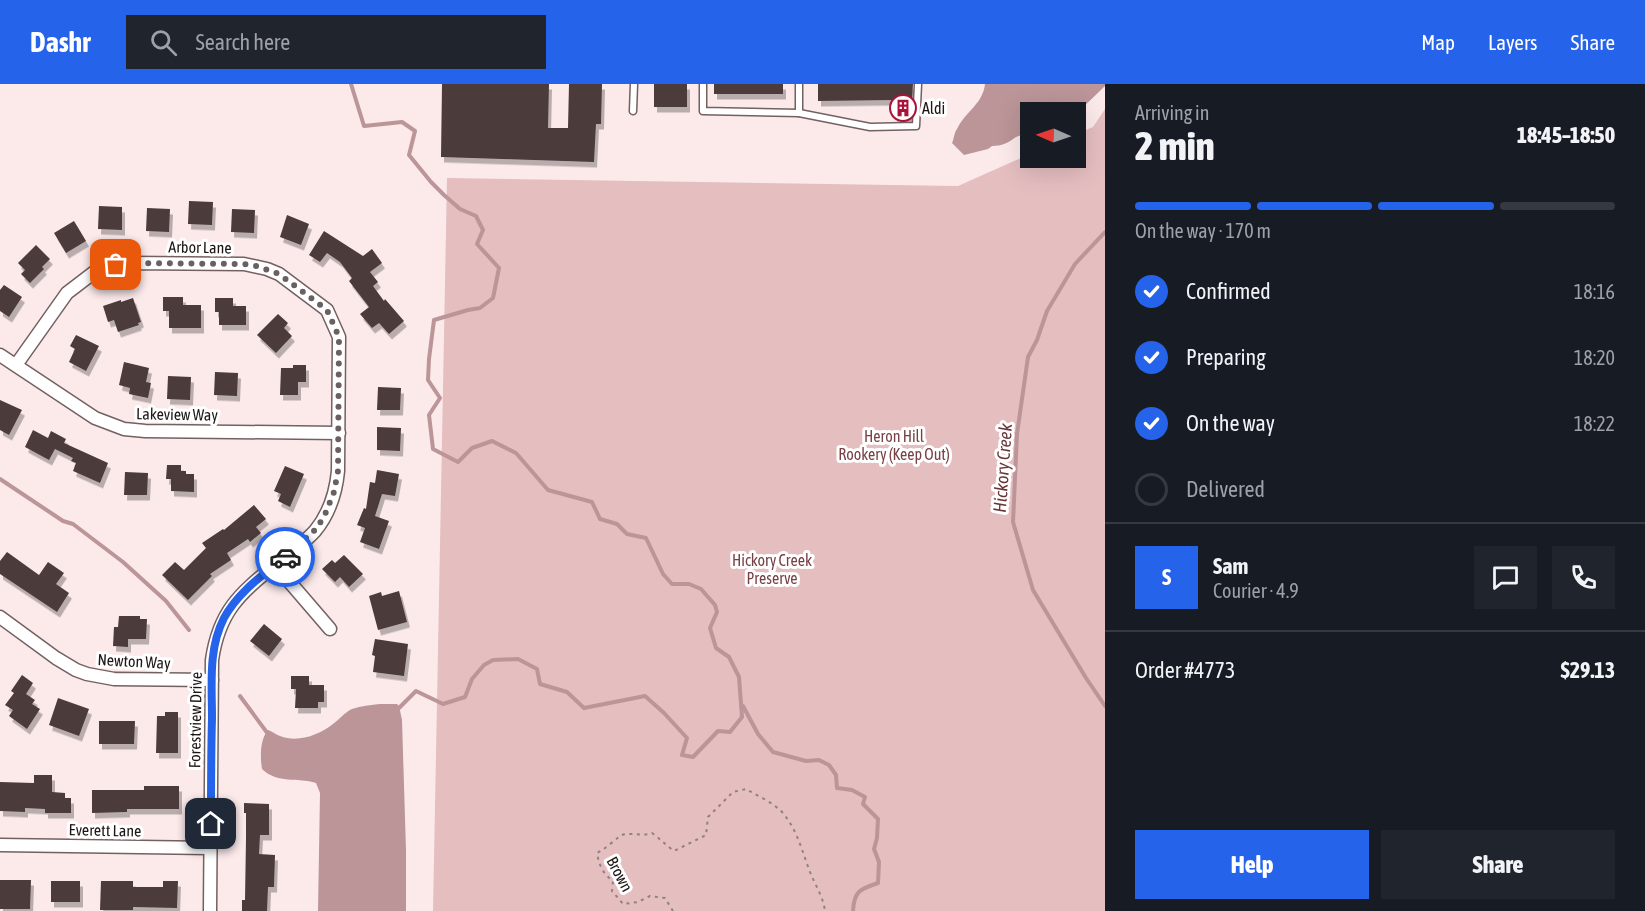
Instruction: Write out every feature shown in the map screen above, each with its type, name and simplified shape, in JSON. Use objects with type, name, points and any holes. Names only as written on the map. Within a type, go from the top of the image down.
[{"type":"street","name":"Arbor Lane","points":[[16,365],[67,293],[101,267],[130,263],[256,266],[279,274],[327,310],[339,337],[339,433]]},
{"type":"street","name":"Lakeview Way","points":[[0,355],[95,418],[124,429],[339,433]]},
{"type":"street","name":"Forestview Drive","points":[[210,911],[212,680],[217,633],[237,598],[304,541],[324,517],[337,481],[339,433]]},
{"type":"street","points":[[275,565],[330,629]]},
{"type":"street","name":"Newton Way","points":[[0,617],[56,658],[87,674],[114,679],[212,680]]},
{"type":"street","name":"Everett Lane","points":[[0,845],[210,848]]},
{"type":"lane","points":[[633,111],[634,84]]},
{"type":"lane","points":[[703,84],[703,111],[799,113],[870,127],[916,126],[918,84]]},
{"type":"lane","points":[[799,84],[799,113]]},
{"type":"path","name":"Brown","points":[[673,911],[665,898],[650,896],[638,902],[623,904],[612,891],[613,881],[606,876],[599,864],[597,853],[621,836],[637,834],[646,836],[652,833],[674,851],[706,835],[708,817],[733,792],[746,789],[782,812],[795,831],[820,891],[825,911]]},
{"type":"green space","name":"Hickory Creek Preserve","points":[[1105,109],[1105,911],[433,911],[447,178],[958,186],[1020,158],[1020,168],[1086,168],[1086,130],[1093,127]]},
{"type":"shaded area","points":[[985,84],[1105,84],[1086,104],[1086,102],[1020,102],[1020,136],[1005,144],[964,155],[952,143],[955,132],[984,91]]},
{"type":"shaded area","points":[[380,704],[397,704],[402,720],[406,911],[318,911],[320,793],[316,783],[274,777],[262,769],[263,738],[268,730],[287,738],[308,737],[327,728],[352,709]]},
{"type":"building","points":[[442,84],[549,84],[548,128],[568,128],[569,84],[602,84],[601,124],[596,124],[594,162],[441,157]]},
{"type":"building","points":[[654,84],[687,84],[687,107],[654,107]]},
{"type":"building","points":[[714,84],[783,84],[783,94],[714,94]]},
{"type":"building","name":"Aldi","points":[[818,84],[913,84],[911,118],[894,116],[894,100],[818,101]]},
{"type":"building","points":[[189,201],[213,202],[212,225],[188,224]]},
{"type":"building","points":[[99,206],[122,207],[122,230],[98,229]]},
{"type":"building","points":[[147,208],[170,209],[169,232],[146,231]]},
{"type":"building","points":[[232,209],[255,210],[254,233],[231,232]]},
{"type":"building","points":[[287,215],[309,224],[301,245],[280,237]]},
{"type":"building","points":[[74,221],[86,241],[66,253],[54,233]]},
{"type":"building","points":[[324,231],[363,256],[372,249],[382,263],[370,272],[378,282],[373,286],[404,321],[389,334],[379,323],[372,328],[360,314],[369,307],[349,281],[352,278],[340,262],[327,253],[320,262],[309,255]]},
{"type":"building","points":[[36,245],[50,259],[30,283],[21,274],[25,270],[18,263]]},
{"type":"building","points":[[4,285],[22,297],[9,317],[0,311],[0,290]]},
{"type":"building","points":[[163,297],[183,297],[183,305],[201,305],[201,328],[169,328],[169,311],[163,311]]},
{"type":"building","points":[[133,298],[141,322],[138,323],[139,325],[118,332],[114,320],[108,322],[103,306]]},
{"type":"building","points":[[215,298],[233,298],[233,306],[246,306],[246,325],[219,325],[219,312],[215,312]]},
{"type":"building","points":[[278,314],[288,323],[284,328],[292,336],[276,353],[257,335]]},
{"type":"building","points":[[76,335],[99,346],[86,371],[69,362],[75,349],[70,346]]},
{"type":"building","points":[[124,362],[149,368],[146,382],[151,383],[148,398],[129,394],[130,388],[119,385]]},
{"type":"building","points":[[293,365],[306,365],[306,382],[298,382],[298,395],[280,395],[281,368],[293,368]]},
{"type":"building","points":[[215,372],[238,373],[237,396],[214,395]]},
{"type":"building","points":[[168,376],[191,377],[190,400],[167,399]]},
{"type":"building","points":[[378,387],[401,388],[400,410],[377,410]]},
{"type":"building","points":[[0,400],[22,410],[9,435],[0,430]]},
{"type":"building","points":[[377,427],[401,428],[400,451],[377,450]]},
{"type":"building","points":[[33,430],[48,438],[51,431],[66,439],[64,443],[108,463],[100,483],[73,471],[76,463],[71,461],[73,458],[55,449],[49,460],[25,447]]},
{"type":"building","points":[[167,465],[181,465],[181,471],[194,474],[194,492],[171,491],[171,479],[166,479]]},
{"type":"building","points":[[285,466],[304,474],[290,507],[278,501],[281,494],[274,491]]},
{"type":"building","points":[[377,470],[399,474],[395,496],[382,494],[375,516],[389,521],[379,549],[360,542],[365,528],[357,525],[364,508],[366,509],[370,482],[375,483]]},
{"type":"building","points":[[125,472],[148,473],[147,495],[124,495]]},
{"type":"building","points":[[254,505],[266,519],[256,527],[261,533],[250,542],[248,539],[227,553],[231,560],[210,574],[212,576],[188,600],[162,575],[175,562],[184,570],[206,548],[202,543],[224,530]]},
{"type":"building","points":[[7,552],[39,575],[48,562],[64,573],[56,584],[69,593],[57,612],[0,574],[0,561]]},
{"type":"building","points":[[344,555],[363,574],[349,587],[340,577],[335,582],[322,569],[332,560],[335,563]]},
{"type":"building","points":[[399,591],[407,622],[378,630],[369,596],[381,592],[382,596]]},
{"type":"building","points":[[119,616],[140,616],[140,619],[147,619],[146,639],[128,639],[128,647],[113,646],[114,627],[118,627]]},
{"type":"building","points":[[264,624],[282,639],[269,656],[250,641]]},
{"type":"building","points":[[375,639],[408,644],[404,676],[373,672],[375,656],[372,655]]},
{"type":"building","points":[[22,675],[33,683],[26,694],[35,700],[32,704],[40,709],[27,729],[9,716],[13,710],[5,705],[14,693],[11,691]]},
{"type":"building","points":[[291,676],[309,676],[309,685],[324,685],[324,702],[318,702],[318,708],[295,708],[296,689],[291,689]]},
{"type":"building","points":[[58,698],[89,709],[79,736],[49,725]]},
{"type":"building","points":[[165,712],[178,712],[178,753],[156,753],[157,716],[165,716]]},
{"type":"building","points":[[99,721],[135,721],[134,744],[99,744]]},
{"type":"building","points":[[34,775],[52,775],[52,792],[65,793],[65,798],[71,798],[71,813],[45,813],[45,809],[25,808],[25,812],[0,811],[0,782],[34,783]]},
{"type":"building","points":[[144,786],[179,786],[179,809],[127,809],[127,812],[92,813],[92,790],[144,790]]},
{"type":"building","points":[[244,803],[269,804],[269,835],[260,835],[259,854],[275,855],[274,887],[268,887],[267,911],[242,911],[242,900],[245,900],[246,813],[244,813]]},
{"type":"building","points":[[0,880],[31,880],[30,909],[0,909]]},
{"type":"building","points":[[51,881],[80,881],[80,902],[51,902]]},
{"type":"building","points":[[101,881],[133,881],[133,887],[163,887],[163,881],[178,881],[177,908],[133,907],[133,910],[100,910]]},
{"type":"waterway","points":[[351,84],[364,126],[402,122],[415,131],[409,155],[444,195],[460,209],[476,216],[483,230],[477,244],[499,268],[493,298],[480,308],[434,320],[428,380],[440,398],[429,415],[433,449],[458,462],[472,448],[492,441],[516,453],[548,490],[592,502],[600,519],[617,524],[627,534],[646,538],[663,574],[672,584],[689,584],[701,589],[715,605],[717,612],[710,628],[716,648],[729,657],[739,677],[742,717],[730,732],[718,731],[693,757],[682,755],[687,738],[645,696],[584,708],[567,692],[540,684],[537,669],[518,659],[493,660],[484,665],[472,679],[465,697],[443,704],[416,691],[396,711]]},
{"type":"waterway","name":"Hickory Creek","points":[[1105,232],[1075,264],[1047,311],[1037,340],[1028,357],[1017,434],[1013,522],[1033,590],[1105,706]]},
{"type":"waterway","points":[[0,479],[63,521],[73,524],[123,562],[166,601],[189,630]]},
{"type":"waterway","points":[[240,696],[268,734]]},
{"type":"waterway","points":[[743,706],[758,734],[773,752],[806,761],[819,760],[829,765],[836,775],[837,788],[852,790],[865,797],[863,804],[878,819],[874,849],[879,862],[878,883],[859,892],[853,911]]},
{"type":"way so far","points":[[116,265],[130,263],[256,266],[279,274],[327,310],[339,337],[337,481],[324,517],[315,530],[285,557]]},
{"type":"place","name":"Aldi","points":[[903,108]]},
{"type":"route","points":[[211,824],[212,660],[217,633],[237,598],[285,557]]},
{"type":"park label","name":"Heron Hill Rookery (Keep Out)","points":[[894,445]]}]
